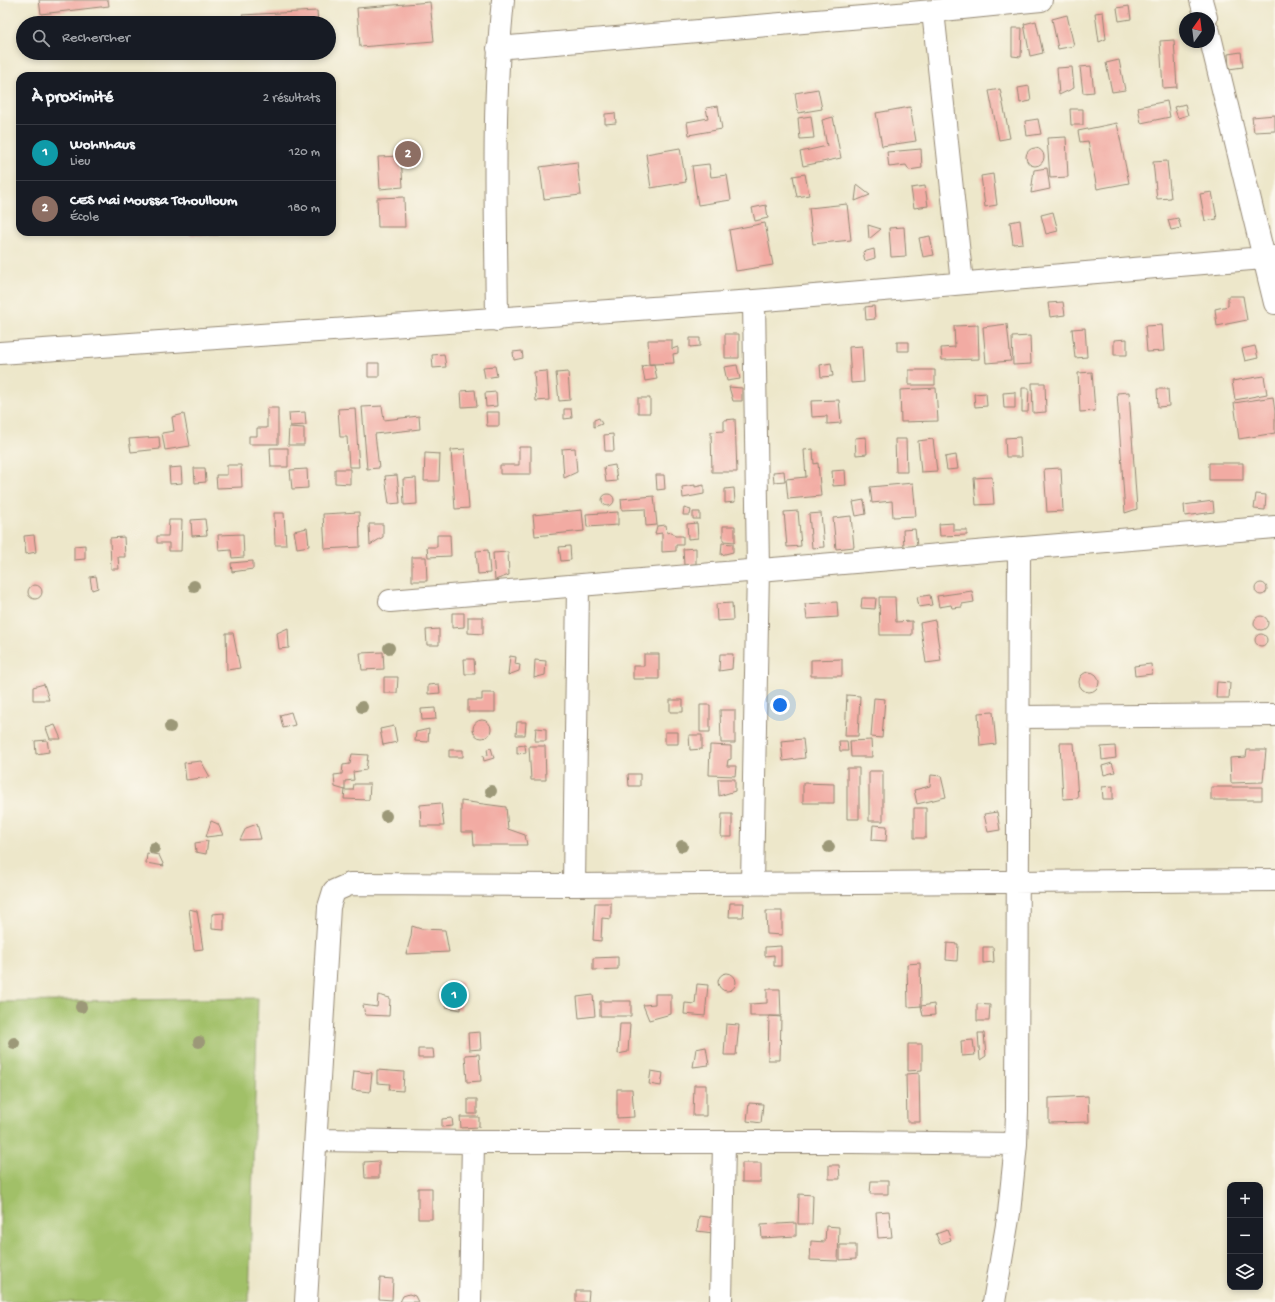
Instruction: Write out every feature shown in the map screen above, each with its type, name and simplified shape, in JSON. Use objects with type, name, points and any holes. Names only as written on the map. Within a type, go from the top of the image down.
[{"type":"street","points":[[497,320],[496,165],[498,48],[503,0]]},
{"type":"street","points":[[498,48],[933,11],[1041,0]]},
{"type":"street","points":[[1201,0],[1204,12]]},
{"type":"street","points":[[933,11],[962,283]]},
{"type":"street","points":[[1213,48],[1269,257],[1275,303]]},
{"type":"street","points":[[0,354],[754,301],[1269,257]]},
{"type":"street","points":[[752,883],[758,570],[754,301]]},
{"type":"street","points":[[390,601],[1275,527]]},
{"type":"street","points":[[994,1302],[1009,1213],[1016,1144],[1019,882],[1019,548]]},
{"type":"street","points":[[574,885],[578,586]]},
{"type":"street","points":[[1019,717],[1275,715]]},
{"type":"street","points":[[306,1302],[329,907],[334,891],[350,884],[574,885],[1275,880]]},
{"type":"street","points":[[316,1140],[1016,1144]]},
{"type":"street","points":[[470,1302],[473,1142]]},
{"type":"street","points":[[721,1302],[724,1142]]},
{"type":"green space","points":[[258,998],[249,1302],[0,1302],[0,1002]]},
{"type":"building","points":[[39,0],[108,0],[109,6],[41,14]]},
{"type":"building","points":[[430,2],[434,41],[360,47],[357,8]]},
{"type":"building","points":[[1129,6],[1131,19],[1119,21],[1117,8]]},
{"type":"building","points":[[317,11],[317,16],[242,16]]},
{"type":"building","points":[[1103,12],[1106,39],[1099,42],[1095,13]]},
{"type":"building","points":[[1067,15],[1074,46],[1058,49],[1052,19]]},
{"type":"building","points":[[1036,21],[1043,53],[1030,56],[1024,24]]},
{"type":"building","points":[[1012,28],[1022,28],[1021,57],[1012,56]]},
{"type":"building","points":[[1174,40],[1177,87],[1163,88],[1160,41]]},
{"type":"building","points":[[1241,52],[1243,67],[1229,69],[1228,54]]},
{"type":"building","points":[[1119,60],[1125,90],[1112,92],[1106,63]]},
{"type":"building","points":[[1091,66],[1094,92],[1083,93],[1080,67]]},
{"type":"building","points":[[1072,67],[1074,88],[1059,95],[1057,68]]},
{"type":"building","points":[[1029,86],[1031,101],[1020,103],[1018,88]]},
{"type":"building","points":[[818,89],[822,109],[798,113],[795,93]]},
{"type":"building","points":[[1000,89],[1010,138],[999,140],[989,91]]},
{"type":"building","points":[[1167,101],[1170,117],[1141,123],[1138,107]]},
{"type":"building","points":[[1185,104],[1188,115],[1178,118],[1174,107]]},
{"type":"building","points":[[718,106],[722,129],[689,135],[687,122],[708,118],[706,108]]},
{"type":"building","points":[[910,107],[916,141],[882,146],[876,113]]},
{"type":"building","points":[[1070,109],[1083,109],[1083,125],[1071,125]]},
{"type":"building","points":[[615,113],[616,123],[605,124],[605,114]]},
{"type":"building","points":[[1275,115],[1275,131],[1254,132],[1252,117]]},
{"type":"building","points":[[811,116],[814,138],[800,139],[798,118]]},
{"type":"building","points":[[833,117],[841,158],[803,166],[800,152],[827,146],[822,120]]},
{"type":"building","points":[[1038,119],[1041,134],[1027,136],[1025,121]]},
{"type":"building","points":[[1117,123],[1129,183],[1097,189],[1088,141],[1080,142],[1078,131]]},
{"type":"building","points":[[1066,137],[1068,177],[1050,178],[1047,138]]},
{"type":"building","points":[[680,148],[686,182],[651,188],[646,154]]},
{"type":"building","points":[[1035,148],[1041,151],[1044,157],[1041,163],[1035,166],[1029,163],[1026,157],[1029,151]]},
{"type":"building","points":[[921,149],[922,168],[909,170],[906,165],[889,167],[887,152]]},
{"type":"building","points":[[401,156],[403,187],[380,189],[378,157]]},
{"type":"building","points":[[1167,161],[1171,198],[1157,199],[1153,162]]},
{"type":"building","points":[[577,162],[581,195],[544,199],[540,167]]},
{"type":"building","points":[[709,164],[711,177],[727,175],[731,200],[698,205],[692,166]]},
{"type":"building","points":[[1047,168],[1050,189],[1031,193],[1034,170]]},
{"type":"building","points":[[805,174],[809,195],[797,197],[793,176]]},
{"type":"building","points":[[993,174],[997,205],[985,207],[981,176]]},
{"type":"building","points":[[857,185],[870,195],[855,201]]},
{"type":"building","points":[[925,186],[928,206],[914,208],[911,188]]},
{"type":"building","points":[[1212,192],[1217,219],[1205,221],[1200,194]]},
{"type":"building","points":[[404,197],[405,227],[378,227],[377,198]]},
{"type":"building","points":[[847,204],[851,240],[813,244],[809,208]]},
{"type":"building","points":[[766,205],[768,218],[755,221],[752,208]]},
{"type":"building","points":[[1053,212],[1058,231],[1046,234],[1041,215]]},
{"type":"building","points":[[1178,218],[1181,228],[1171,230],[1168,220]]},
{"type":"building","points":[[1020,220],[1023,243],[1013,244],[1010,222]]},
{"type":"building","points":[[765,223],[773,265],[736,271],[729,230]]},
{"type":"building","points":[[868,225],[881,229],[869,239]]},
{"type":"building","points":[[904,227],[906,256],[891,257],[889,228]]},
{"type":"building","points":[[930,236],[934,255],[923,257],[919,238]]},
{"type":"building","points":[[874,249],[875,258],[865,261],[863,252]]},
{"type":"building","points":[[1228,296],[1243,296],[1247,320],[1217,326],[1215,309],[1228,306]]},
{"type":"building","points":[[1063,302],[1065,315],[1050,317],[1048,303]]},
{"type":"building","points":[[874,306],[875,319],[866,320],[865,307]]},
{"type":"building","points":[[1007,324],[1011,361],[986,363],[983,327]]},
{"type":"building","points":[[978,325],[979,359],[942,360],[941,348],[955,347],[954,326]]},
{"type":"building","points":[[1162,325],[1164,351],[1147,352],[1145,326]]},
{"type":"building","points":[[1085,328],[1087,357],[1075,358],[1072,329]]},
{"type":"building","points":[[725,334],[739,334],[739,358],[725,358]]},
{"type":"building","points":[[1030,336],[1031,364],[1013,365],[1012,337]]},
{"type":"building","points":[[690,338],[700,338],[700,346],[690,347]]},
{"type":"building","points":[[1127,339],[1127,355],[1114,355],[1114,340]]},
{"type":"building","points":[[648,340],[672,340],[672,349],[678,347],[678,353],[673,354],[674,363],[649,364]]},
{"type":"building","points":[[897,342],[909,342],[909,351],[897,351]]},
{"type":"building","points":[[862,346],[864,382],[851,383],[849,347]]},
{"type":"building","points":[[1255,346],[1258,358],[1245,361],[1242,349]]},
{"type":"building","points":[[522,351],[523,358],[514,360],[513,352]]},
{"type":"building","points":[[444,354],[446,367],[433,368],[432,355]]},
{"type":"building","points":[[368,363],[379,363],[379,377],[368,377]]},
{"type":"building","points":[[831,363],[833,376],[821,377],[820,365]]},
{"type":"building","points":[[654,364],[657,379],[645,381],[642,366]]},
{"type":"building","points":[[737,365],[740,379],[727,381],[724,367]]},
{"type":"building","points":[[495,366],[497,376],[485,378],[483,367]]},
{"type":"building","points":[[909,370],[935,370],[935,385],[909,385]]},
{"type":"building","points":[[547,371],[549,400],[536,401],[534,372]]},
{"type":"building","points":[[568,372],[570,400],[559,401],[556,373]]},
{"type":"building","points":[[1092,372],[1095,411],[1080,412],[1078,373]]},
{"type":"building","points":[[1264,376],[1267,394],[1235,400],[1232,381]]},
{"type":"building","points":[[1032,383],[1045,383],[1046,412],[1033,413]]},
{"type":"building","points":[[729,387],[742,388],[742,401],[733,401]]},
{"type":"building","points":[[936,388],[938,421],[901,422],[900,390]]},
{"type":"building","points":[[1022,388],[1029,388],[1028,412],[1022,412]]},
{"type":"building","points":[[1157,389],[1168,389],[1169,406],[1158,407]]},
{"type":"building","points":[[475,390],[477,406],[462,407],[461,391]]},
{"type":"building","points":[[496,392],[497,406],[486,407],[485,393]]},
{"type":"building","points":[[1015,392],[1015,408],[1004,408],[1003,393]]},
{"type":"building","points":[[1129,392],[1137,509],[1125,513],[1117,393]]},
{"type":"building","points":[[986,393],[987,406],[975,407],[974,394]]},
{"type":"building","points":[[1273,397],[1275,433],[1239,439],[1234,403]]},
{"type":"building","points":[[638,398],[650,398],[650,413],[638,413]]},
{"type":"building","points":[[839,400],[841,423],[827,424],[827,416],[812,417],[811,401]]},
{"type":"building","points":[[382,406],[384,420],[419,416],[420,429],[375,434],[379,468],[367,469],[362,407]]},
{"type":"building","points":[[267,408],[278,408],[278,444],[249,444],[249,436],[257,436],[257,428],[267,428]]},
{"type":"building","points":[[355,408],[359,467],[349,467],[347,437],[340,437],[338,409]]},
{"type":"building","points":[[564,409],[571,409],[572,418],[564,419]]},
{"type":"building","points":[[305,412],[306,425],[290,426],[289,413]]},
{"type":"building","points":[[486,412],[499,412],[499,426],[487,426]]},
{"type":"building","points":[[184,414],[190,446],[165,450],[162,433],[174,431],[172,417]]},
{"type":"building","points":[[599,418],[602,424],[594,427],[594,420]]},
{"type":"building","points":[[735,419],[737,472],[712,472],[711,432],[724,431],[724,420]]},
{"type":"building","points":[[289,427],[304,428],[304,445],[288,445]]},
{"type":"building","points":[[613,434],[614,451],[605,451],[604,435]]},
{"type":"building","points":[[159,437],[160,449],[131,452],[129,439]]},
{"type":"building","points":[[866,437],[867,454],[856,455],[855,438]]},
{"type":"building","points":[[1020,437],[1021,457],[1006,457],[1005,438]]},
{"type":"building","points":[[895,439],[906,439],[907,472],[896,472]]},
{"type":"building","points":[[933,439],[937,471],[921,472],[918,441]]},
{"type":"building","points":[[519,447],[531,447],[531,474],[500,474],[500,465],[519,465]]},
{"type":"building","points":[[270,448],[288,448],[288,467],[271,467]]},
{"type":"building","points":[[575,448],[577,472],[564,478],[562,449]]},
{"type":"building","points":[[465,449],[469,508],[455,509],[451,450]]},
{"type":"building","points":[[813,449],[814,464],[818,463],[821,496],[788,499],[786,479],[806,477],[804,450]]},
{"type":"building","points":[[425,453],[440,454],[439,481],[424,481]]},
{"type":"building","points":[[956,455],[958,469],[947,470],[945,457]]},
{"type":"building","points":[[1209,463],[1243,463],[1243,480],[1209,480]]},
{"type":"building","points":[[227,465],[241,465],[242,487],[217,488],[216,475],[227,475]]},
{"type":"building","points":[[615,465],[617,481],[606,482],[604,467]]},
{"type":"building","points":[[181,467],[182,483],[170,484],[169,468]]},
{"type":"building","points":[[194,468],[205,468],[206,482],[195,483]]},
{"type":"building","points":[[1061,468],[1063,511],[1047,512],[1044,469]]},
{"type":"building","points":[[307,469],[308,488],[292,489],[290,470]]},
{"type":"building","points":[[335,469],[350,469],[350,484],[335,483]]},
{"type":"building","points":[[845,470],[846,485],[833,486],[832,471]]},
{"type":"building","points":[[784,471],[785,481],[774,482],[773,472]]},
{"type":"building","points":[[397,475],[400,503],[389,504],[385,476]]},
{"type":"building","points":[[656,475],[664,475],[665,489],[657,490]]},
{"type":"building","points":[[992,477],[994,504],[976,505],[974,478]]},
{"type":"building","points":[[416,478],[417,504],[404,505],[403,479]]},
{"type":"building","points":[[913,483],[916,516],[893,517],[892,501],[872,503],[870,487]]},
{"type":"building","points":[[695,485],[695,487],[704,485],[704,494],[683,498],[682,487]]},
{"type":"building","points":[[734,488],[735,502],[725,503],[725,489]]},
{"type":"building","points":[[606,494],[610,494],[614,500],[610,506],[606,506],[602,502],[602,498]]},
{"type":"building","points":[[1256,494],[1266,495],[1265,510],[1254,509]]},
{"type":"building","points":[[654,496],[657,525],[646,526],[645,509],[622,510],[621,499]]},
{"type":"building","points":[[864,500],[866,514],[856,516],[853,502]]},
{"type":"building","points":[[1213,501],[1214,512],[1185,516],[1184,505]]},
{"type":"building","points":[[684,508],[691,510],[690,515],[683,515]]},
{"type":"building","points":[[582,510],[584,531],[535,536],[533,515]]},
{"type":"building","points":[[798,511],[801,546],[787,547],[784,512]]},
{"type":"building","points":[[359,512],[360,547],[325,549],[323,514]]},
{"type":"building","points":[[618,512],[618,525],[587,527],[586,514]]},
{"type":"building","points":[[693,512],[700,512],[700,519],[693,519]]},
{"type":"building","points":[[274,513],[284,513],[286,545],[275,545]]},
{"type":"building","points":[[821,513],[824,547],[812,548],[809,514]]},
{"type":"building","points":[[851,516],[854,547],[836,549],[833,518]]},
{"type":"building","points":[[205,519],[207,535],[192,536],[191,520]]},
{"type":"building","points":[[169,520],[182,520],[181,551],[169,551],[169,543],[157,543],[157,536],[168,536]]},
{"type":"building","points":[[697,523],[698,538],[688,539],[687,524]]},
{"type":"building","points":[[953,523],[953,530],[967,530],[967,535],[940,536],[939,524]]},
{"type":"building","points":[[369,524],[383,524],[383,537],[370,545]]},
{"type":"building","points":[[666,525],[667,533],[672,532],[675,536],[683,536],[683,545],[676,545],[676,551],[662,552],[662,533],[655,534],[657,526]]},
{"type":"building","points":[[723,526],[735,526],[735,542],[723,541]]},
{"type":"building","points":[[307,528],[309,546],[297,548],[294,531]]},
{"type":"building","points":[[915,529],[917,546],[904,547],[903,530]]},
{"type":"building","points":[[243,534],[244,557],[232,558],[231,550],[219,551],[218,535]]},
{"type":"building","points":[[34,535],[36,552],[26,554],[24,536]]},
{"type":"building","points":[[437,535],[450,535],[451,556],[428,557],[427,547],[437,547]]},
{"type":"building","points":[[124,537],[125,557],[118,557],[119,569],[111,569],[110,538]]},
{"type":"building","points":[[722,543],[733,544],[733,552],[721,555]]},
{"type":"building","points":[[85,545],[85,559],[74,560],[74,546]]},
{"type":"building","points":[[570,546],[571,560],[561,561],[559,547]]},
{"type":"building","points":[[696,548],[696,564],[684,565],[683,549]]},
{"type":"building","points":[[488,550],[490,573],[478,574],[476,551]]},
{"type":"building","points":[[508,552],[509,575],[495,580],[493,553]]},
{"type":"building","points":[[412,557],[426,557],[427,581],[412,581]]},
{"type":"building","points":[[253,561],[253,569],[232,572],[231,563]]},
{"type":"building","points":[[96,576],[98,588],[92,590],[90,577]]},
{"type":"building","points":[[1263,583],[1266,584],[1266,594],[1259,595],[1256,594],[1255,587],[1256,584]]},
{"type":"building","points":[[35,585],[40,587],[42,592],[40,597],[35,599],[30,597],[28,592],[30,587]]},
{"type":"building","points":[[972,591],[974,602],[962,604],[962,607],[952,608],[951,605],[939,607],[937,596]]},
{"type":"building","points":[[930,595],[932,605],[919,607],[917,597]]},
{"type":"building","points":[[879,597],[895,597],[896,622],[912,621],[912,635],[880,635]]},
{"type":"building","points":[[862,598],[876,598],[875,609],[861,608]]},
{"type":"building","points":[[837,602],[838,617],[807,619],[805,604]]},
{"type":"building","points":[[732,603],[733,620],[717,621],[716,604]]},
{"type":"building","points":[[452,613],[464,613],[464,627],[452,628]]},
{"type":"building","points":[[1261,616],[1266,618],[1268,623],[1266,628],[1261,630],[1256,628],[1254,623],[1256,618]]},
{"type":"building","points":[[468,617],[483,617],[483,634],[468,633]]},
{"type":"building","points":[[935,620],[941,661],[926,663],[920,623]]},
{"type":"building","points":[[288,628],[289,648],[279,649],[277,633]]},
{"type":"building","points":[[439,629],[439,645],[427,645],[426,630]]},
{"type":"building","points":[[226,633],[233,633],[240,668],[227,670]]},
{"type":"building","points":[[1259,634],[1263,634],[1267,640],[1263,646],[1259,646],[1255,642],[1255,638]]},
{"type":"building","points":[[383,652],[384,669],[362,670],[360,653]]},
{"type":"building","points":[[644,654],[659,654],[659,679],[633,679],[633,666],[644,666]]},
{"type":"building","points":[[720,654],[733,654],[732,669],[719,671]]},
{"type":"building","points":[[510,656],[516,657],[515,664],[520,665],[519,671],[508,675]]},
{"type":"building","points":[[464,659],[474,659],[475,674],[465,674]]},
{"type":"building","points":[[842,659],[842,676],[811,676],[811,660]]},
{"type":"building","points":[[535,660],[546,661],[545,675],[534,678]]},
{"type":"building","points":[[1151,664],[1152,674],[1135,676],[1134,666]]},
{"type":"building","points":[[1089,672],[1096,675],[1099,682],[1096,689],[1089,692],[1082,689],[1079,682],[1082,675]]},
{"type":"building","points":[[384,677],[398,677],[397,693],[384,693]]},
{"type":"building","points":[[1217,682],[1230,683],[1229,698],[1216,698]]},
{"type":"building","points":[[44,684],[49,700],[33,700],[33,687]]},
{"type":"building","points":[[439,684],[440,693],[428,694],[428,685]]},
{"type":"building","points":[[482,693],[495,693],[495,712],[468,712],[468,700],[482,700]]},
{"type":"building","points":[[847,695],[860,696],[858,736],[845,736]]},
{"type":"building","points":[[874,698],[885,699],[882,738],[871,737]]},
{"type":"building","points":[[670,700],[683,700],[683,712],[670,712]]},
{"type":"building","points":[[700,705],[710,705],[710,732],[700,732]]},
{"type":"building","points":[[435,708],[436,719],[422,720],[421,709]]},
{"type":"building","points":[[720,710],[735,710],[735,743],[721,743]]},
{"type":"building","points":[[291,712],[295,725],[283,728],[280,715]]},
{"type":"building","points":[[993,712],[996,744],[980,746],[978,713]]},
{"type":"building","points":[[482,720],[488,723],[491,729],[488,735],[482,738],[476,735],[473,729],[476,723]]},
{"type":"building","points":[[517,722],[526,722],[525,735],[516,735]]},
{"type":"building","points":[[55,725],[61,739],[50,739],[46,728]]},
{"type":"building","points":[[394,726],[397,742],[383,745],[380,729]]},
{"type":"building","points":[[536,728],[546,729],[546,741],[535,741]]},
{"type":"building","points":[[429,729],[428,742],[415,741],[416,732]]},
{"type":"building","points":[[665,732],[678,732],[678,744],[665,744]]},
{"type":"building","points":[[689,735],[702,735],[702,749],[690,750]]},
{"type":"building","points":[[803,739],[805,758],[783,761],[781,741]]},
{"type":"building","points":[[47,740],[49,752],[36,754],[35,741]]},
{"type":"building","points":[[871,740],[872,757],[851,757],[850,741]]},
{"type":"building","points":[[839,741],[847,741],[848,751],[840,751]]},
{"type":"building","points":[[1060,743],[1074,743],[1078,798],[1063,799]]},
{"type":"building","points":[[525,745],[526,753],[517,754],[517,746]]},
{"type":"building","points":[[710,745],[731,746],[731,759],[728,760],[727,766],[736,766],[735,776],[709,775]]},
{"type":"building","points":[[529,746],[545,746],[546,780],[531,780]]},
{"type":"building","points":[[1115,746],[1116,758],[1102,760],[1101,747]]},
{"type":"building","points":[[491,748],[494,758],[484,761],[483,756],[488,755],[487,749]]},
{"type":"building","points":[[449,750],[463,750],[463,757],[449,757]]},
{"type":"building","points":[[1247,750],[1266,750],[1263,782],[1231,783],[1230,758],[1246,757]]},
{"type":"building","points":[[352,754],[368,755],[366,770],[353,772],[354,780],[345,781],[345,790],[335,787],[334,775],[342,774],[343,765],[350,764]]},
{"type":"building","points":[[201,761],[210,777],[186,780],[184,763]]},
{"type":"building","points":[[1112,763],[1115,772],[1104,775],[1102,766]]},
{"type":"building","points":[[847,768],[859,768],[859,819],[847,819]]},
{"type":"building","points":[[869,771],[883,771],[883,821],[869,821]]},
{"type":"building","points":[[628,774],[640,774],[640,786],[629,786]]},
{"type":"building","points":[[931,775],[941,776],[946,797],[917,804],[914,790],[930,786]]},
{"type":"building","points":[[718,779],[735,779],[735,791],[719,796]]},
{"type":"building","points":[[803,783],[834,784],[834,803],[803,803]]},
{"type":"building","points":[[354,784],[370,784],[369,800],[344,799],[345,790],[353,790]]},
{"type":"building","points":[[1113,786],[1113,799],[1103,799],[1102,787]]},
{"type":"building","points":[[1211,787],[1262,787],[1262,800],[1211,800]]},
{"type":"building","points":[[461,801],[506,807],[508,829],[525,835],[527,845],[474,845],[473,832],[461,832]]},
{"type":"building","points":[[441,803],[444,826],[421,826],[420,805]]},
{"type":"building","points":[[914,808],[926,808],[926,838],[914,838]]},
{"type":"building","points":[[997,812],[1000,830],[988,832],[984,814]]},
{"type":"building","points":[[722,814],[732,814],[732,837],[721,837]]},
{"type":"building","points":[[211,821],[218,824],[223,835],[206,837]]},
{"type":"building","points":[[257,824],[261,839],[240,840],[246,828]]},
{"type":"building","points":[[873,825],[887,826],[886,841],[872,840]]},
{"type":"building","points":[[208,841],[206,854],[196,852],[195,843]]},
{"type":"building","points":[[147,853],[159,855],[164,866],[146,863]]},
{"type":"building","points":[[595,903],[611,903],[611,919],[602,918],[601,941],[593,940]]},
{"type":"building","points":[[730,903],[744,903],[743,917],[729,917]]},
{"type":"building","points":[[189,909],[197,911],[203,949],[194,950]]},
{"type":"building","points":[[766,911],[782,911],[782,935],[767,934]]},
{"type":"building","points":[[224,913],[224,930],[212,929],[212,914]]},
{"type":"building","points":[[412,926],[421,929],[445,930],[449,952],[406,954]]},
{"type":"building","points":[[947,943],[958,944],[957,961],[946,960]]},
{"type":"building","points":[[781,946],[781,966],[774,966],[774,955],[765,956],[765,947]]},
{"type":"building","points":[[983,947],[993,947],[994,962],[983,963]]},
{"type":"building","points":[[618,957],[618,969],[593,970],[593,958]]},
{"type":"building","points":[[920,963],[921,1006],[908,1007],[907,964]]},
{"type":"building","points":[[727,973],[731,974],[735,978],[735,986],[731,990],[727,991],[723,990],[719,986],[718,982],[719,978],[723,974]]},
{"type":"building","points":[[447,981],[462,982],[461,1010],[446,1007]]},
{"type":"building","points":[[697,984],[708,985],[705,1016],[684,1014],[685,1003],[695,1004]]},
{"type":"building","points":[[767,989],[780,989],[781,1016],[750,1016],[750,1004],[767,1003]]},
{"type":"building","points":[[655,994],[671,994],[671,1014],[649,1020],[643,1005],[655,1004]]},
{"type":"building","points":[[378,995],[390,998],[389,1016],[365,1015],[363,1005],[377,1007]]},
{"type":"building","points":[[593,995],[595,1016],[579,1018],[577,997]]},
{"type":"building","points":[[600,1001],[631,1001],[631,1016],[600,1016]]},
{"type":"building","points":[[934,1004],[935,1015],[923,1016],[921,1006]]},
{"type":"building","points":[[977,1004],[990,1005],[989,1021],[977,1021]]},
{"type":"building","points":[[769,1016],[781,1017],[780,1060],[768,1060]]},
{"type":"building","points":[[620,1024],[630,1024],[628,1052],[618,1054]]},
{"type":"building","points":[[726,1024],[739,1025],[736,1055],[724,1055]]},
{"type":"building","points":[[480,1032],[481,1049],[469,1050],[468,1033]]},
{"type":"building","points":[[978,1033],[984,1033],[986,1056],[980,1060]]},
{"type":"building","points":[[973,1040],[975,1055],[962,1056],[961,1041]]},
{"type":"building","points":[[908,1044],[922,1044],[922,1070],[908,1071]]},
{"type":"building","points":[[706,1047],[709,1065],[693,1067],[696,1049]]},
{"type":"building","points":[[418,1049],[433,1049],[434,1058],[418,1058]]},
{"type":"building","points":[[479,1054],[481,1081],[467,1082],[465,1055]]},
{"type":"building","points":[[377,1070],[404,1072],[403,1091],[389,1090],[390,1084],[377,1083]]},
{"type":"building","points":[[354,1071],[372,1073],[370,1092],[352,1090]]},
{"type":"building","points":[[651,1071],[663,1073],[661,1086],[649,1084]]},
{"type":"building","points":[[919,1073],[920,1122],[907,1122],[906,1074]]},
{"type":"building","points":[[694,1085],[706,1085],[706,1116],[693,1116]]},
{"type":"building","points":[[617,1089],[632,1089],[634,1117],[617,1118]]},
{"type":"building","points":[[1088,1096],[1089,1122],[1049,1123],[1049,1098]]},
{"type":"building","points":[[468,1099],[477,1099],[477,1114],[468,1114]]},
{"type":"building","points":[[749,1103],[763,1104],[761,1123],[747,1121]]},
{"type":"building","points":[[460,1117],[479,1117],[479,1127],[461,1128]]},
{"type":"building","points":[[452,1118],[453,1126],[442,1127],[442,1119]]},
{"type":"building","points":[[379,1161],[379,1178],[365,1178],[364,1162]]},
{"type":"building","points":[[742,1163],[761,1163],[761,1182],[742,1182]]},
{"type":"building","points":[[829,1165],[839,1165],[840,1179],[829,1179]]},
{"type":"building","points":[[871,1181],[888,1181],[888,1194],[870,1194]]},
{"type":"building","points":[[418,1188],[432,1188],[432,1219],[418,1219]]},
{"type":"building","points":[[799,1194],[813,1195],[812,1224],[798,1224]]},
{"type":"building","points":[[889,1211],[892,1237],[878,1238],[876,1212]]},
{"type":"building","points":[[699,1216],[715,1218],[713,1233],[697,1231]]},
{"type":"building","points":[[796,1223],[796,1236],[762,1238],[761,1225]]},
{"type":"building","points":[[826,1226],[839,1227],[838,1261],[810,1260],[811,1241],[825,1242]]},
{"type":"building","points":[[947,1230],[951,1240],[940,1244],[936,1234]]},
{"type":"building","points":[[840,1245],[856,1245],[856,1259],[840,1260]]},
{"type":"building","points":[[380,1278],[393,1279],[392,1300],[379,1299]]},
{"type":"building","points":[[576,1291],[589,1291],[588,1302],[576,1302]]},
{"type":"building","points":[[409,1294],[415,1296],[418,1302],[400,1302],[403,1296]]},
{"type":"place","name":"CES Mai Moussa Tchoulloum","points":[[408,154]]},
{"type":"place","name":"Wohnhaus","points":[[454,995]]}]
